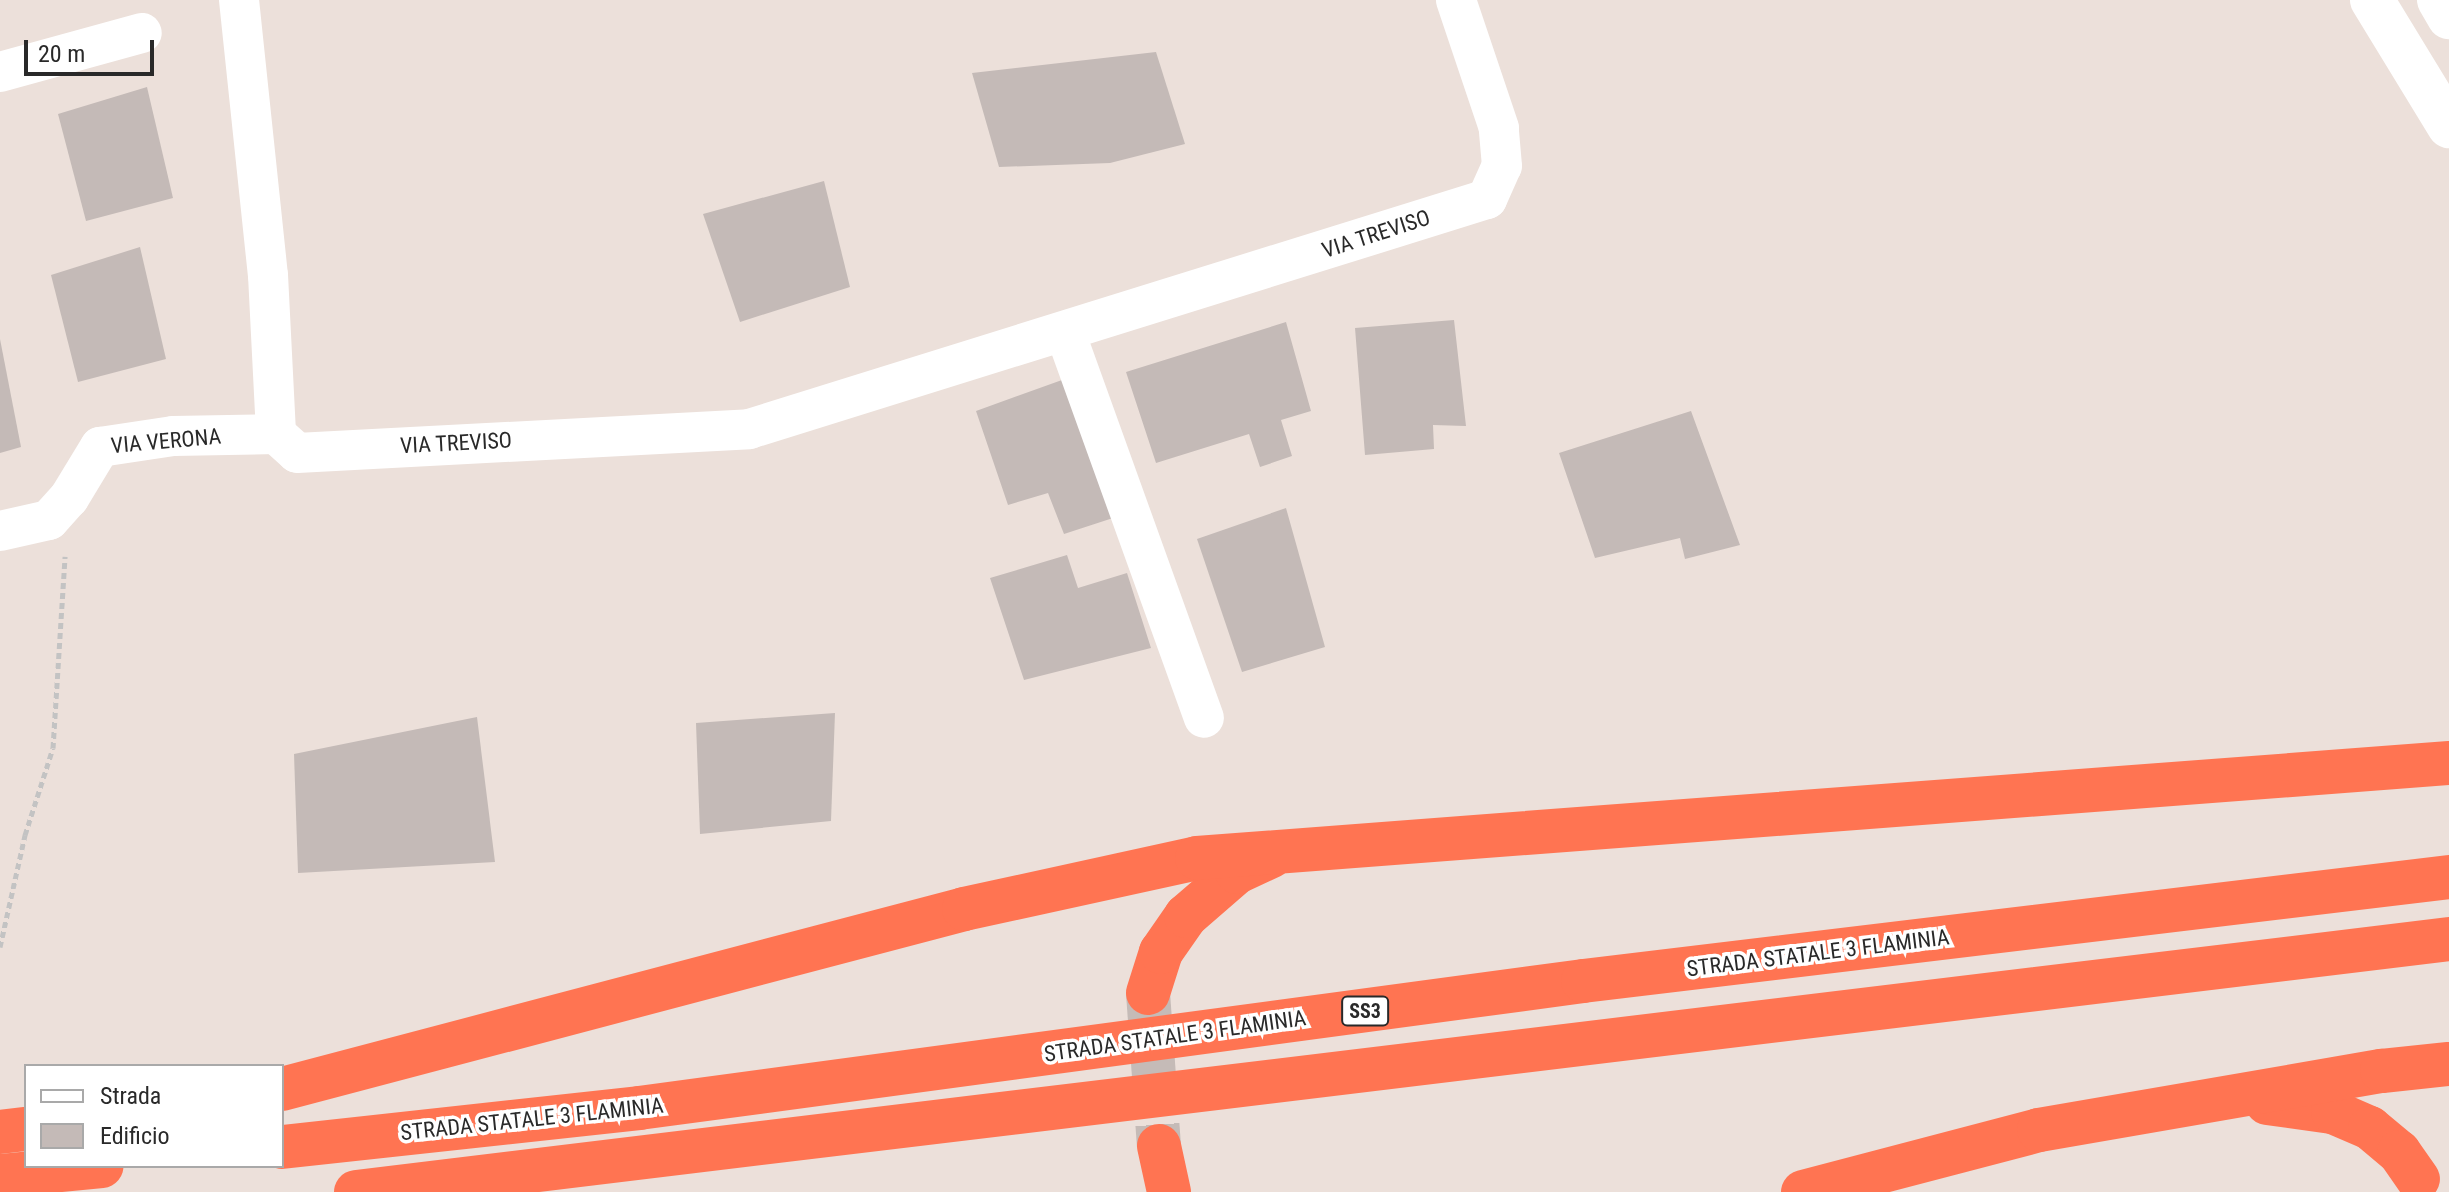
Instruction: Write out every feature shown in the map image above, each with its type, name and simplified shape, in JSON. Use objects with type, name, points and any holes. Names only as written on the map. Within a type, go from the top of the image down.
[{"type":"highway","points":[[284,1088],[964,909],[1162,864],[2449,763]]},
{"type":"highway","points":[[1148,993],[1161,952],[1186,916],[1237,872],[1278,853]]},
{"type":"highway","name":"STRADA STATALE 3 FLAMINIA","points":[[284,1147],[639,1108],[1583,981],[2449,877]]},
{"type":"highway","points":[[356,1192],[2449,939]]},
{"type":"highway","points":[[1803,1192],[2039,1130],[2188,1102],[2449,1064]]},
{"type":"highway","points":[[2188,1102],[2287,1103],[2351,1118],[2386,1139],[2424,1188]]},
{"type":"highway","points":[[0,1132],[24,1129]]},
{"type":"highway","points":[[1159,1146],[1169,1192]]},
{"type":"highway","points":[[0,1176],[82,1168]]},
{"type":"main road","points":[[2372,0],[2449,126]]},
{"type":"main road","points":[[2439,0],[2449,17]]},
{"type":"street","points":[[239,0],[268,275],[276,434]]},
{"type":"street","name":"VIA TREVISO","points":[[276,434],[297,453],[749,429],[1487,199],[1502,166],[1499,128],[1456,0]]},
{"type":"street","points":[[0,72],[142,33]]},
{"type":"street","points":[[1065,332],[1204,718]]},
{"type":"street","name":"VIA VERONA","points":[[0,531],[49,520],[69,498],[100,447],[173,436],[276,434]]},
{"type":"path","points":[[0,947],[25,835],[53,748],[69,498]]},
{"type":"building","points":[[1156,52],[1185,144],[1110,163],[999,167],[972,73]]},
{"type":"building","points":[[147,87],[173,198],[86,221],[58,114]]},
{"type":"building","points":[[824,181],[850,287],[740,322],[703,214]]},
{"type":"building","points":[[140,247],[166,359],[78,382],[51,275]]},
{"type":"building","points":[[1454,320],[1466,426],[1433,425],[1434,449],[1365,455],[1355,328]]},
{"type":"building","points":[[1286,322],[1311,411],[1281,420],[1292,456],[1260,467],[1249,434],[1156,463],[1126,372]]},
{"type":"building","points":[[0,339],[21,447],[0,453]]},
{"type":"building","points":[[1062,380],[1113,518],[1064,534],[1048,493],[1008,505],[976,411]]},
{"type":"building","points":[[1691,411],[1740,545],[1685,559],[1680,538],[1595,558],[1559,453]]},
{"type":"building","points":[[1286,508],[1325,647],[1242,672],[1197,539]]},
{"type":"building","points":[[1067,555],[1078,588],[1127,573],[1151,648],[1024,680],[990,578]]},
{"type":"building","points":[[835,713],[831,821],[700,834],[696,723]]},
{"type":"building","points":[[477,717],[495,862],[298,873],[294,754]]},
{"type":"tunnel","points":[[1148,993],[1159,1146]]}]
